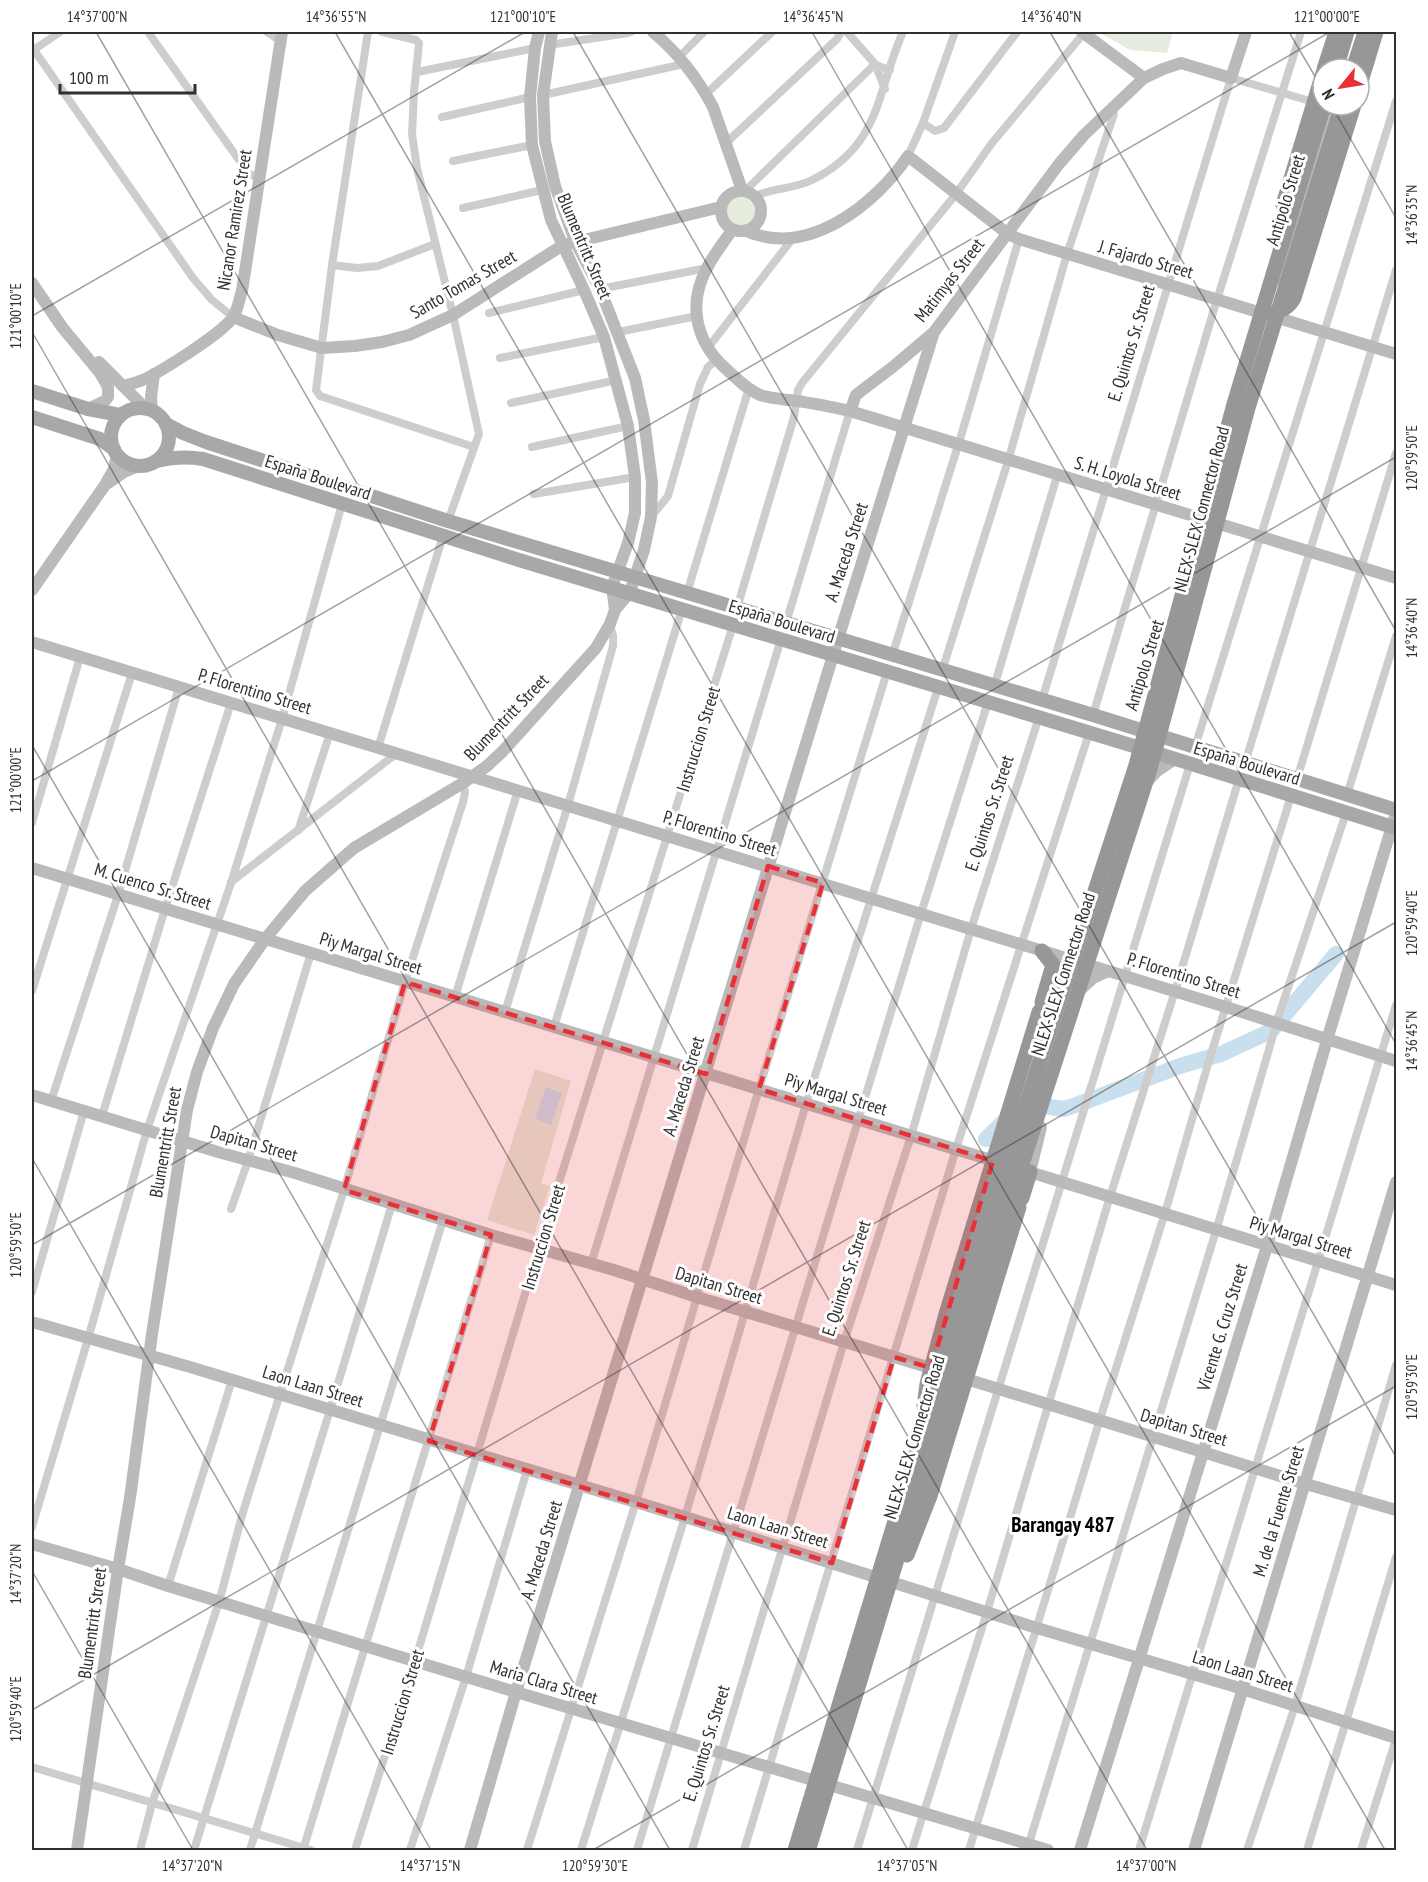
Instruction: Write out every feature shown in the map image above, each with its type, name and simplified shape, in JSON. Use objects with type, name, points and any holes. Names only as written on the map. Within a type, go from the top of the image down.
[{"type":"highway","points":[[1328,57],[1336,32]]},
{"type":"highway","points":[[1340,57],[1347,32]]},
{"type":"highway","points":[[1357,57],[1365,32]]},
{"type":"highway","points":[[1368,57],[1376,32]]},
{"type":"highway","points":[[1207,521],[1203,508],[1203,496],[1226,399],[1311,115]]},
{"type":"highway","name":"NLEX-SLEX Connector Road","points":[[795,1851],[920,1441],[1136,765],[1234,404],[1326,117]]},
{"type":"highway","name":"NLEX-SLEX Connector Road","points":[[808,1851],[943,1408],[1150,769],[1327,117]]},
{"type":"highway","points":[[1270,314],[1285,309],[1294,298],[1350,117]]},
{"type":"highway","points":[[920,1441],[927,1384],[960,1266],[1053,965],[1042,951]]},
{"type":"highway","points":[[1039,1012],[1065,979],[1073,960]]},
{"type":"highway","points":[[880,1618],[930,1496],[1030,1172]]},
{"type":"main road","points":[[32,392],[88,410],[120,415]]},
{"type":"main road","points":[[32,419],[100,439],[125,462],[138,466],[156,461],[164,453],[168,445],[169,431],[166,424],[158,414],[148,409],[133,408],[120,415],[111,435],[115,452]]},
{"type":"main road","name":"España Boulevard","points":[[166,424],[183,434],[206,442],[448,521],[1093,715],[1396,812]]},
{"type":"main road","name":"España Boulevard","points":[[156,461],[181,457],[203,459],[443,536],[1137,747],[1394,828]]},
{"type":"street","points":[[32,49],[60,32]]},
{"type":"street","points":[[148,32],[249,174],[260,178]]},
{"type":"street","points":[[267,32],[276,38],[281,36]]},
{"type":"street","points":[[368,32],[332,265],[316,390],[320,396],[474,447]]},
{"type":"street","points":[[382,32],[420,43],[412,134],[417,168],[479,434],[448,521]]},
{"type":"street","name":"Blumentritt Street","points":[[538,32],[530,97],[532,145],[551,220],[604,337],[628,426],[636,477],[635,513],[628,543],[612,587],[615,610]]},
{"type":"street","name":"Blumentritt Street","points":[[77,1851],[130,1498],[148,1356],[182,1140],[197,1072],[213,1028],[234,984],[265,939],[305,891],[354,848],[468,780],[487,766],[596,648],[615,610],[630,592],[644,550],[651,517],[652,483],[644,420],[635,378],[600,289],[575,241],[555,186],[545,141],[543,96],[552,32]]},
{"type":"street","points":[[549,45],[631,32]]},
{"type":"street","points":[[543,96],[681,60],[704,32]]},
{"type":"street","points":[[706,94],[772,32]]},
{"type":"street","points":[[726,143],[837,39],[841,32]]},
{"type":"street","points":[[847,32],[875,63],[881,68],[890,70]]},
{"type":"street","points":[[661,34],[706,94],[713,107],[734,171],[747,192],[760,203],[761,212],[754,227],[739,232],[732,230],[722,220],[721,207],[728,195],[747,192],[801,184],[813,180],[837,165],[861,140],[885,89],[903,32]]},
{"type":"street","points":[[746,231],[766,238],[793,238],[817,231],[854,212],[894,176],[908,156],[923,123],[955,32]]},
{"type":"street","points":[[923,123],[935,131],[944,128],[1017,32]]},
{"type":"street","points":[[737,608],[794,417],[798,390],[802,383],[956,194],[992,143],[1083,32],[1143,78],[1181,63],[1311,100]]},
{"type":"street","name":"E. Quintos Sr. Street","points":[[1042,700],[1167,284],[1246,32]]},
{"type":"street","points":[[1093,715],[1300,32]]},
{"type":"street","points":[[1348,57],[1355,32]]},
{"type":"street","name":"Nicanor Ramirez Street","points":[[123,386],[134,384],[154,374],[222,329],[233,317],[242,291],[281,36]]},
{"type":"street","points":[[417,72],[535,48]]},
{"type":"street","name":"Santo Tomas Street","points":[[32,49],[193,278],[212,300],[233,317],[278,335],[322,348],[356,346],[409,335],[453,315],[562,245],[721,207]]},
{"type":"street","points":[[747,192],[875,63]]},
{"type":"street","points":[[875,63],[885,89]]},
{"type":"street","name":"Matimyas Street","points":[[850,411],[856,395],[934,332],[1013,236],[1059,164],[1084,135],[1143,78]]},
{"type":"street","points":[[442,117],[530,97]]},
{"type":"street","points":[[1195,747],[1324,331],[1393,127],[1396,101]]},
{"type":"street","points":[[942,671],[1008,460],[1067,254],[1114,114],[1111,108]]},
{"type":"street","name":"Antipolo Street","points":[[1073,960],[1270,314],[1327,117]]},
{"type":"street","points":[[453,161],[532,145]]},
{"type":"street","name":"J. Fajardo Street","points":[[908,156],[1013,236],[1396,354]]},
{"type":"street","points":[[463,208],[542,190]]},
{"type":"street","points":[[732,230],[707,268],[699,288],[697,316],[707,349],[738,381],[759,394],[850,411],[786,623]]},
{"type":"street","points":[[892,656],[958,444],[1013,236]]},
{"type":"street","points":[[707,349],[793,238]]},
{"type":"street","points":[[332,265],[357,268],[378,266],[435,244]]},
{"type":"street","points":[[600,289],[707,268]]},
{"type":"street","points":[[1245,763],[1396,270]]},
{"type":"street","points":[[32,283],[62,327],[100,373],[108,387],[108,397],[105,401],[88,410]]},
{"type":"street","points":[[489,313],[584,290]]},
{"type":"street","points":[[618,332],[697,316]]},
{"type":"street","points":[[62,327],[148,409],[154,374]]},
{"type":"street","name":"A. Maceda Street","points":[[470,1851],[516,1692],[768,866],[934,332]]},
{"type":"street","points":[[500,358],[604,337]]},
{"type":"street","points":[[651,517],[668,496],[700,384],[708,368],[716,360]]},
{"type":"street","points":[[511,403],[617,380]]},
{"type":"street","points":[[687,593],[749,388]]},
{"type":"street","name":"S. H. Loyola Street","points":[[850,411],[1396,578]]},
{"type":"street","points":[[532,447],[628,426]]},
{"type":"street","points":[[32,590],[105,485],[114,469],[115,452]]},
{"type":"street","points":[[1297,779],[1396,453]]},
{"type":"street","points":[[105,485],[138,466]]},
{"type":"street","points":[[994,687],[1057,476]]},
{"type":"street","points":[[534,494],[636,477]]},
{"type":"street","points":[[32,1527],[147,1130],[231,883],[282,719],[342,504]]},
{"type":"street","points":[[378,748],[443,536]]},
{"type":"street","points":[[554,1027],[682,609]]},
{"type":"street","points":[[505,1012],[568,806],[613,646],[610,624]]},
{"type":"street","name":"Instruccion Street","points":[[356,1851],[539,1249],[734,625]]},
{"type":"street","points":[[1347,795],[1396,636]]},
{"type":"street","points":[[591,1264],[652,1057],[781,639]]},
{"type":"street","name":"P. Florentino Street","points":[[32,642],[396,753],[468,780],[518,790],[1108,970],[1396,1061]]},
{"type":"street","points":[[32,823],[80,657]]},
{"type":"street","points":[[527,1851],[636,1502],[759,1089],[887,672]]},
{"type":"street","points":[[32,991],[132,673]]},
{"type":"street","points":[[51,1101],[118,895],[179,687]]},
{"type":"street","points":[[581,1851],[685,1517],[806,1104],[939,688]]},
{"type":"street","points":[[637,1851],[988,702]]},
{"type":"street","points":[[102,1116],[231,703]]},
{"type":"street","name":"E. Quintos Sr. Street","points":[[692,1851],[844,1342],[911,1136],[972,929],[1039,717]]},
{"type":"street","points":[[298,832],[330,733]]},
{"type":"street","points":[[744,1851],[956,1149],[1089,733]]},
{"type":"street","points":[[231,883],[396,753]]},
{"type":"street","points":[[1030,1172],[1049,1095],[1142,789],[1157,771],[1175,759]]},
{"type":"street","points":[[857,1851],[1190,764]]},
{"type":"street","points":[[912,1851],[987,1612],[1144,1086],[1239,779]]},
{"type":"street","points":[[140,1851],[152,1804],[219,1602],[243,1512],[281,1395],[468,780]]},
{"type":"street","points":[[455,997],[518,790]]},
{"type":"street","points":[[969,1851],[1100,1419],[1166,1213],[1208,1064],[1291,796]]},
{"type":"street","name":"Vicente G. Cruz Street","points":[[1080,1851],[1267,1246],[1327,1040],[1394,828],[1396,812]]},
{"type":"street","points":[[1028,1848],[1152,1436],[1346,813]]},
{"type":"street","name":"M. Cuenco Sr. Street","points":[[32,868],[265,939]]},
{"type":"street","name":"Piy Margal Street","points":[[265,939],[1216,1228],[1396,1285]]},
{"type":"street","points":[[231,1209],[249,1161],[311,953]]},
{"type":"street","points":[[1081,989],[1093,978],[1108,970]]},
{"type":"street","points":[[1140,1851],[1396,1005]]},
{"type":"street","name":"Dapitan Street","points":[[32,1095],[491,1235],[614,1270],[697,1298],[1396,1510]]},
{"type":"street","points":[[32,1292],[84,1111]]},
{"type":"street","points":[[1022,1198],[1033,1185],[1047,1177]]},
{"type":"street","name":"M. de la Fuente Street","points":[[1194,1851],[1396,1182]]},
{"type":"street","points":[[194,1851],[392,1204]]},
{"type":"street","points":[[250,1851],[443,1220]]},
{"type":"street","points":[[32,1767],[306,1850],[491,1235]]},
{"type":"street","name":"Laon Laan Street","points":[[32,1322],[636,1502],[935,1595],[1088,1647],[1243,1689],[1396,1738]]},
{"type":"street","points":[[1247,1851],[1295,1706],[1396,1365]]},
{"type":"street","points":[[168,1586],[232,1380]]},
{"type":"street","points":[[410,1851],[466,1677],[527,1470]]},
{"type":"street","name":"Maria Clara Street","points":[[32,1544],[466,1677],[976,1829],[1028,1848],[1048,1851]]},
{"type":"street","points":[[1307,1851],[1396,1557]]},
{"type":"street","points":[[1361,1851],[1396,1738]]},
{"type":"highlighted area","points":[[768,866],[823,883],[759,1089],[993,1161],[931,1368],[894,1357],[832,1563],[429,1441],[491,1235],[344,1190],[405,982],[706,1074]]},
{"type":"green space","points":[[1098,32],[1173,32],[1167,53],[1130,50]]},
{"type":"green space","points":[[740,197],[746,198],[754,206],[754,218],[746,226],[740,227],[734,226],[726,218],[725,212],[726,206],[734,198]]},
{"type":"green space","points":[[535,1069],[571,1081],[541,1183],[550,1186],[534,1235],[487,1220]]},
{"type":"water","points":[[546,1087],[562,1093],[551,1125],[535,1119]]},
{"type":"waterway","points":[[986,1139],[1020,1106],[1030,1104],[1064,1109],[1183,1065],[1221,1054],[1271,1031],[1336,954]]},
{"type":"district","name":"Barangay 487","points":[[1063,1524]]}]
